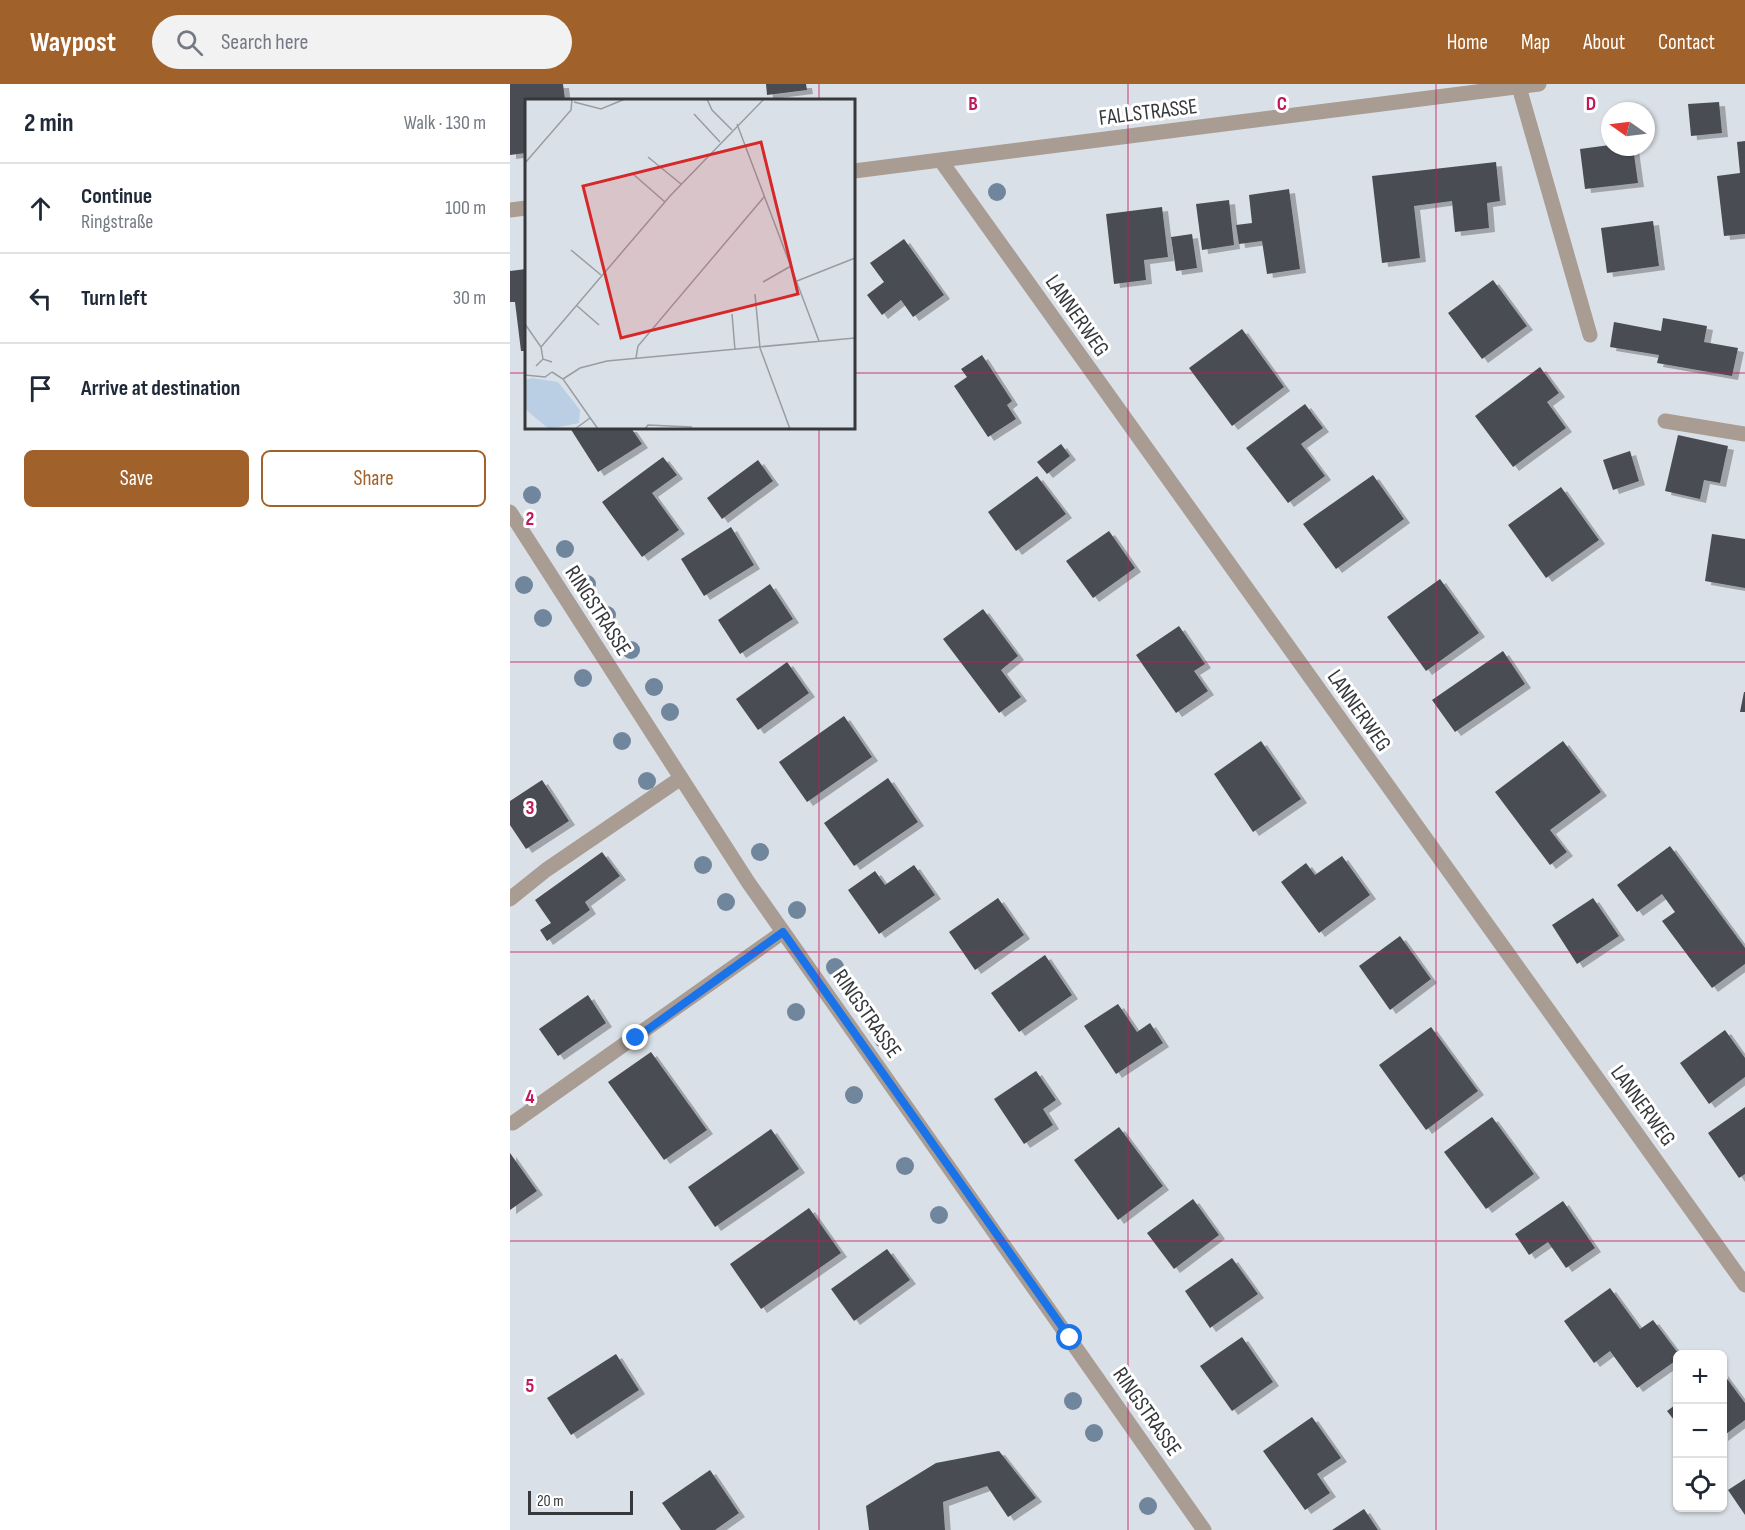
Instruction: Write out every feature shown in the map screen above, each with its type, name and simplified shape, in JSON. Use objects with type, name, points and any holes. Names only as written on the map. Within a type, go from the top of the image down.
[{"type":"street","name":"FALLSTRASSE","points":[[855,171],[1539,84]]},
{"type":"street","points":[[1519,87],[1590,335]]},
{"type":"street","name":"LANNERWEG","points":[[941,160],[1745,1285]]},
{"type":"street","points":[[510,210],[525,208]]},
{"type":"street","points":[[1665,421],[1745,434]]},
{"type":"street","name":"RINGSTRASSE","points":[[510,512],[783,932],[1204,1530]]},
{"type":"street","points":[[510,899],[546,870],[681,778]]},
{"type":"street","points":[[513,1123],[783,932]]},
{"type":"building","points":[[510,84],[563,84],[565,99],[525,99],[525,153],[510,155]]},
{"type":"building","points":[[766,84],[806,84],[807,90],[767,95]]},
{"type":"building","points":[[1719,102],[1722,133],[1691,136],[1688,104]]},
{"type":"building","points":[[1745,141],[1745,234],[1724,236],[1717,176],[1740,173],[1737,142]]},
{"type":"building","points":[[1601,146],[1601,156],[1634,156],[1638,183],[1585,189],[1580,149]]},
{"type":"building","points":[[1496,162],[1500,201],[1487,203],[1489,228],[1455,232],[1452,201],[1414,206],[1420,258],[1382,263],[1372,176]]},
{"type":"building","points":[[1289,189],[1300,269],[1267,274],[1262,241],[1239,244],[1236,225],[1252,223],[1249,195]]},
{"type":"building","points":[[1229,200],[1234,245],[1202,250],[1196,204]]},
{"type":"building","points":[[1162,207],[1168,257],[1144,260],[1146,280],[1114,284],[1106,214]]},
{"type":"building","points":[[1653,221],[1659,266],[1607,273],[1601,228]]},
{"type":"building","points":[[1192,234],[1197,268],[1176,271],[1171,237]]},
{"type":"building","points":[[904,239],[944,295],[913,317],[901,300],[882,315],[867,295],[884,282],[870,263]]},
{"type":"building","points":[[525,269],[525,351],[521,351],[515,302],[510,302],[510,271]]},
{"type":"building","points":[[1493,280],[1527,326],[1482,359],[1448,313]]},
{"type":"building","points":[[1663,318],[1707,326],[1704,342],[1738,348],[1732,376],[1657,363],[1659,355],[1610,347],[1614,322],[1661,331]]},
{"type":"building","points":[[1242,329],[1284,387],[1232,426],[1189,368]]},
{"type":"building","points":[[982,355],[1012,401],[1007,405],[1016,419],[988,437],[954,386],[967,377],[961,369]]},
{"type":"building","points":[[1540,367],[1559,393],[1547,402],[1566,428],[1513,467],[1475,416]]},
{"type":"building","points":[[1305,404],[1323,428],[1301,444],[1325,476],[1288,503],[1246,448]]},
{"type":"building","points":[[571,429],[632,429],[642,444],[598,472]]},
{"type":"building","points":[[1678,435],[1728,446],[1720,483],[1704,480],[1700,499],[1665,491]]},
{"type":"building","points":[[1061,444],[1070,456],[1047,474],[1037,462]]},
{"type":"building","points":[[1630,451],[1639,481],[1613,490],[1603,460]]},
{"type":"building","points":[[663,457],[677,475],[652,493],[679,530],[642,557],[602,502]]},
{"type":"building","points":[[758,460],[773,481],[722,519],[707,498]]},
{"type":"building","points":[[1373,475],[1404,519],[1336,569],[1303,524]]},
{"type":"building","points":[[1037,476],[1066,514],[1016,551],[988,512]]},
{"type":"building","points":[[1561,487],[1599,540],[1546,578],[1508,525]]},
{"type":"building","points":[[731,527],[754,565],[704,596],[681,559]]},
{"type":"building","points":[[1109,531],[1135,568],[1093,598],[1066,561]]},
{"type":"building","points":[[1712,534],[1745,539],[1745,588],[1705,581]]},
{"type":"building","points":[[1440,579],[1479,633],[1426,671],[1387,617]]},
{"type":"building","points":[[770,584],[793,619],[740,654],[718,620]]},
{"type":"building","points":[[983,609],[1018,656],[1001,670],[1021,697],[999,713],[943,639]]},
{"type":"building","points":[[1179,626],[1205,664],[1194,671],[1208,691],[1176,713],[1136,655]]},
{"type":"building","points":[[1503,651],[1525,684],[1455,732],[1432,700]]},
{"type":"building","points":[[787,662],[809,693],[758,730],[736,699]]},
{"type":"building","points":[[1744,692],[1745,712],[1740,712]]},
{"type":"building","points":[[844,716],[872,757],[807,802],[779,762]]},
{"type":"building","points":[[1261,741],[1301,799],[1253,832],[1214,774]]},
{"type":"building","points":[[1563,741],[1601,792],[1550,830],[1567,852],[1550,865],[1495,792]]},
{"type":"building","points":[[888,778],[918,822],[854,866],[824,823]]},
{"type":"building","points":[[542,780],[569,821],[526,849],[510,825],[510,801]]},
{"type":"building","points":[[1670,846],[1745,948],[1745,964],[1712,988],[1662,921],[1675,912],[1662,894],[1637,912],[1617,885]]},
{"type":"building","points":[[602,852],[620,876],[585,902],[590,910],[547,941],[540,930],[551,923],[535,900]]},
{"type":"building","points":[[1342,856],[1370,895],[1319,933],[1281,882],[1306,863],[1315,875]]},
{"type":"building","points":[[914,865],[935,895],[879,934],[848,890],[875,871],[885,885]]},
{"type":"building","points":[[998,898],[1024,935],[975,970],[949,932]]},
{"type":"building","points":[[1593,898],[1619,936],[1577,964],[1552,925]]},
{"type":"building","points":[[1400,936],[1431,979],[1390,1010],[1359,966]]},
{"type":"building","points":[[1045,955],[1072,995],[1019,1032],[991,993]]},
{"type":"building","points":[[588,995],[606,1023],[558,1056],[539,1029]]},
{"type":"building","points":[[1118,1004],[1137,1032],[1150,1023],[1163,1043],[1116,1074],[1084,1026]]},
{"type":"building","points":[[1431,1027],[1478,1091],[1426,1130],[1379,1065]]},
{"type":"building","points":[[1725,1030],[1745,1058],[1745,1077],[1709,1104],[1680,1063]]},
{"type":"building","points":[[651,1052],[707,1130],[664,1160],[608,1082]]},
{"type":"building","points":[[1036,1071],[1056,1100],[1043,1109],[1053,1125],[1024,1144],[994,1099]]},
{"type":"building","points":[[1745,1107],[1745,1174],[1739,1178],[1708,1133]]},
{"type":"building","points":[[1492,1117],[1534,1174],[1486,1209],[1444,1152]]},
{"type":"building","points":[[1119,1127],[1163,1186],[1118,1220],[1074,1160]]},
{"type":"building","points":[[771,1129],[799,1169],[715,1227],[688,1187]]},
{"type":"building","points":[[510,1153],[537,1191],[510,1210]]},
{"type":"building","points":[[1193,1199],[1219,1235],[1174,1269],[1147,1233]]},
{"type":"building","points":[[1563,1201],[1595,1248],[1566,1268],[1548,1242],[1529,1255],[1515,1234]]},
{"type":"building","points":[[809,1208],[841,1253],[761,1309],[730,1264]]},
{"type":"building","points":[[887,1249],[910,1280],[854,1321],[831,1289]]},
{"type":"building","points":[[1232,1258],[1258,1294],[1210,1328],[1185,1291]]},
{"type":"building","points":[[1610,1288],[1640,1329],[1653,1320],[1676,1350],[1673,1350],[1673,1363],[1637,1388],[1610,1351],[1594,1363],[1564,1321]]},
{"type":"building","points":[[1242,1337],[1273,1382],[1232,1411],[1200,1366]]},
{"type":"building","points":[[616,1354],[639,1390],[571,1435],[547,1398]]},
{"type":"building","points":[[1727,1379],[1745,1403],[1745,1420],[1727,1433]]},
{"type":"building","points":[[1673,1407],[1673,1419],[1667,1411]]},
{"type":"building","points":[[1312,1417],[1341,1458],[1317,1474],[1330,1493],[1305,1510],[1263,1451]]},
{"type":"building","points":[[999,1451],[1036,1498],[1008,1517],[987,1486],[943,1502],[945,1530],[869,1530],[866,1506],[936,1463]]},
{"type":"building","points":[[710,1470],[739,1513],[715,1530],[681,1530],[662,1503]]},
{"type":"building","points":[[1745,1479],[1745,1515],[1728,1490]]},
{"type":"building","points":[[1364,1509],[1378,1530],[1332,1530]]},
{"type":"route","points":[[636,1038],[783,932],[1070,1338]]}]
